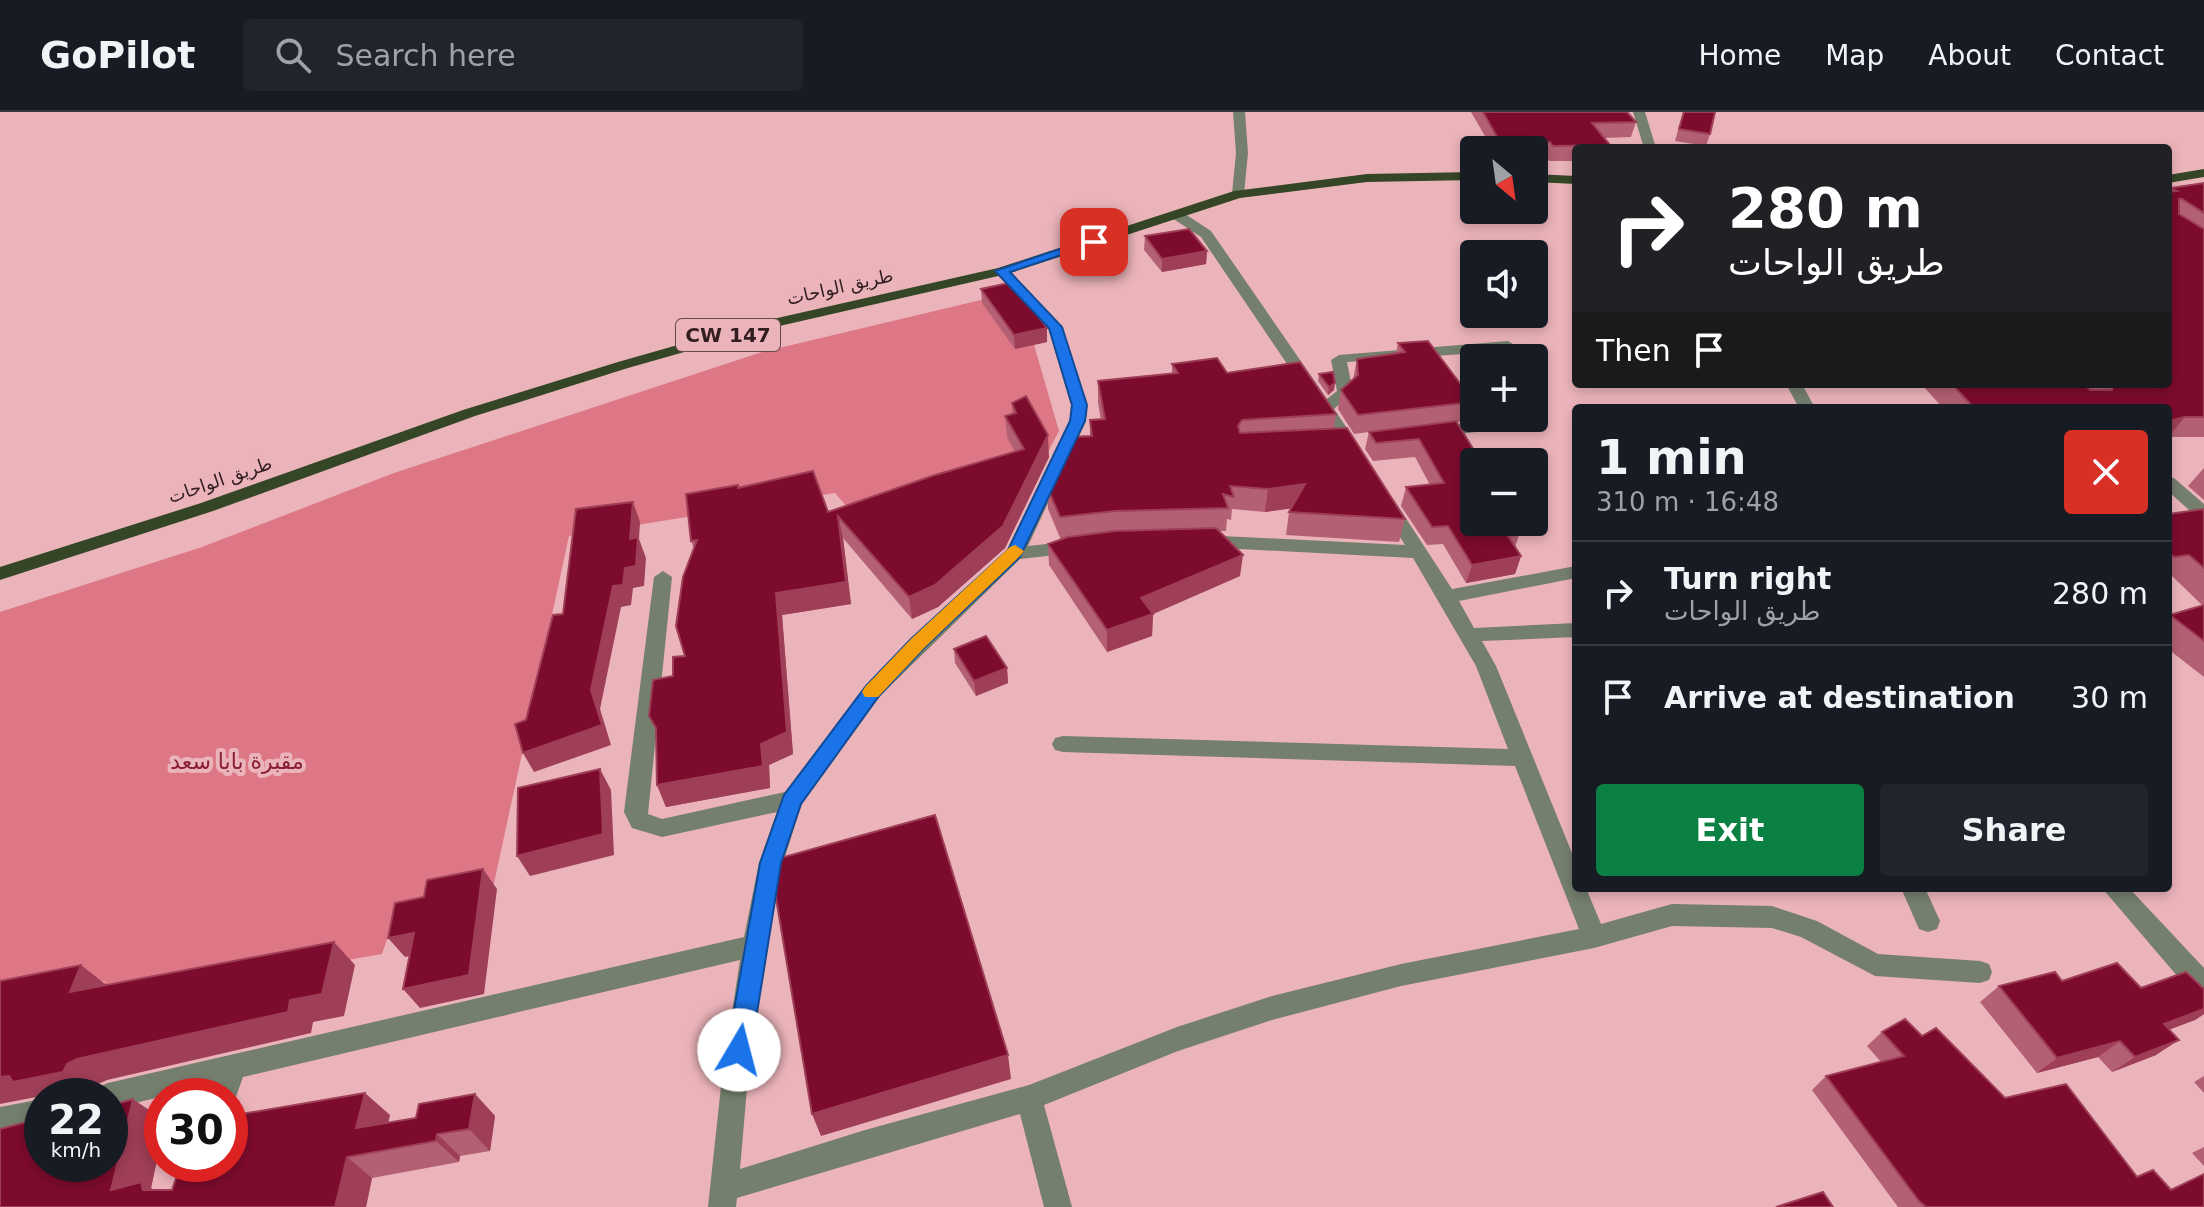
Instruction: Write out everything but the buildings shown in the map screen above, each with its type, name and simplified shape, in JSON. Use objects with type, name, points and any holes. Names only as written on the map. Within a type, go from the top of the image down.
[{"type":"main road","points":[[2172,178],[2204,173]]},
{"type":"main road","name":"طريق الواحات","points":[[0,574],[207,507],[469,413],[623,365],[755,327],[1002,271],[1238,194],[1367,178],[1460,176]]},
{"type":"main road","points":[[1548,179],[1572,180]]},
{"type":"street","points":[[1238,194],[1242,153],[1239,112]]},
{"type":"street","points":[[1639,112],[1649,144]]},
{"type":"street","points":[[1177,215],[1206,234],[1365,467]]},
{"type":"street","points":[[1002,271],[1055,327],[1079,405],[1078,421],[1015,553],[873,691],[792,800],[771,863],[755,946],[722,1198],[865,1144],[1029,1098],[1163,1044],[1272,1008],[1401,975],[1594,937],[1672,915],[1772,917],[1808,929],[1875,965],[1980,972]]},
{"type":"street","points":[[1326,408],[1345,392],[1339,360],[1460,350]]},
{"type":"street","points":[[1422,434],[1460,430]]},
{"type":"street","points":[[2172,486],[2204,514]]},
{"type":"street","points":[[1380,491],[1486,666],[1572,882]]},
{"type":"street","points":[[1182,542],[1227,540],[1418,552]]},
{"type":"street","points":[[1015,553],[1095,546]]},
{"type":"street","points":[[1447,597],[1572,573]]},
{"type":"street","points":[[663,577],[635,812],[640,821],[662,828],[792,800]]},
{"type":"street","points":[[1467,635],[1572,630]]},
{"type":"street","points":[[1063,744],[1522,758]]},
{"type":"street","points":[[1576,892],[1594,937]]},
{"type":"street","points":[[1915,892],[1928,921]]},
{"type":"street","points":[[2118,892],[2193,976],[2204,979]]},
{"type":"street","points":[[128,1091],[755,946]]},
{"type":"street","points":[[229,1078],[233,1066]]},
{"type":"street","points":[[1029,1098],[1058,1207]]},
{"type":"street","points":[[0,1121],[24,1116]]},
{"type":"green space","name":"مقبرة بابا سعد","points":[[1002,295],[1034,345],[1059,431],[1040,467],[855,516],[835,493],[569,536],[493,888],[399,904],[382,954],[96,1004],[105,981],[0,1007],[0,612],[202,547],[394,473],[762,352]]},
{"type":"slow traffic","points":[[872,692],[1015,551]]},
{"type":"route","points":[[739,1050],[762,904],[771,863],[792,800],[873,691],[1015,553],[1078,421],[1079,405],[1055,327],[1002,271],[1094,242]]}]
